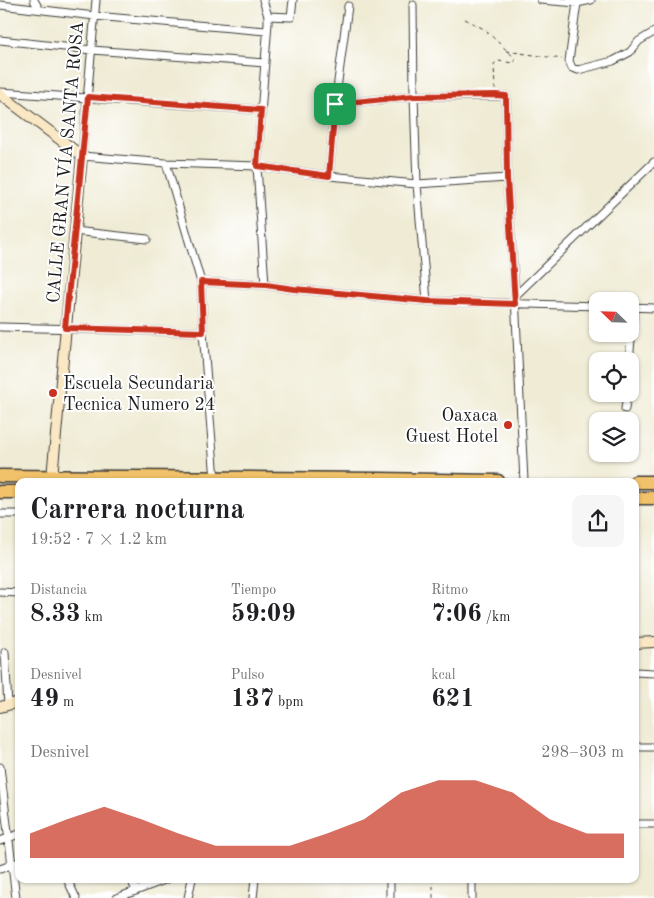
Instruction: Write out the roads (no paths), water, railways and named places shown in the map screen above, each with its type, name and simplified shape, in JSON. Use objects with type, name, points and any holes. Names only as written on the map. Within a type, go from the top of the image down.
[{"type":"highway","points":[[0,476],[106,478]]},
{"type":"highway","points":[[639,482],[654,482]]},
{"type":"highway","points":[[0,492],[15,492]]},
{"type":"highway","points":[[639,498],[654,498]]},
{"type":"street","points":[[34,0],[39,10]]},
{"type":"street","name":"CALLE GRAN VÍA SANTA ROSA","points":[[52,477],[96,0]]},
{"type":"street","points":[[264,0],[268,16],[257,166],[266,285]]},
{"type":"street","points":[[268,16],[291,17],[293,0]]},
{"type":"street","points":[[541,0],[577,3],[591,0]]},
{"type":"street","points":[[577,3],[569,60],[572,68],[578,70],[613,61],[630,52],[639,41],[654,32]]},
{"type":"street","points":[[413,5],[417,184],[427,301]]},
{"type":"street","points":[[0,6],[266,31]]},
{"type":"street","points":[[329,176],[335,104],[348,6]]},
{"type":"street","points":[[0,40],[92,50],[265,63]]},
{"type":"street","points":[[0,93],[82,156],[166,163],[257,166],[329,176],[417,184],[507,178]]},
{"type":"street","points":[[0,93],[88,97],[261,110]]},
{"type":"street","points":[[335,104],[414,96],[506,96],[507,178],[524,478]]},
{"type":"street","points":[[515,300],[654,162]]},
{"type":"street","points":[[166,163],[201,282],[203,332],[215,478]]},
{"type":"street","points":[[74,231],[147,239]]},
{"type":"street","points":[[201,282],[266,285],[427,301],[515,300],[589,305]]},
{"type":"street","points":[[639,307],[654,308]]},
{"type":"street","points":[[0,327],[203,332]]},
{"type":"street","points":[[625,409],[626,402]]},
{"type":"street","points":[[0,514],[15,514]]},
{"type":"street","points":[[0,592],[15,592]]},
{"type":"street","points":[[639,643],[654,642]]},
{"type":"street","points":[[4,706],[5,652]]},
{"type":"street","points":[[639,672],[654,673]]},
{"type":"street","points":[[639,747],[654,747]]},
{"type":"street","points":[[0,767],[15,860]]},
{"type":"street","points":[[639,824],[654,824]]},
{"type":"street","points":[[0,841],[15,836]]},
{"type":"street","points":[[0,869],[15,864]]},
{"type":"street","points":[[16,883],[16,898]]},
{"type":"street","points":[[69,883],[76,898]]},
{"type":"street","points":[[133,883],[136,891]]},
{"type":"street","points":[[117,898],[156,883]]},
{"type":"street","points":[[188,898],[191,883]]},
{"type":"street","points":[[253,898],[255,883]]},
{"type":"street","points":[[390,883],[390,898]]},
{"type":"street","points":[[472,883],[472,898]]},
{"type":"place","name":"Escuela Secundaria Tecnica Numero 24","points":[[53,393]]},
{"type":"place","name":"Oaxaca Guest Hotel","points":[[508,425]]}]
